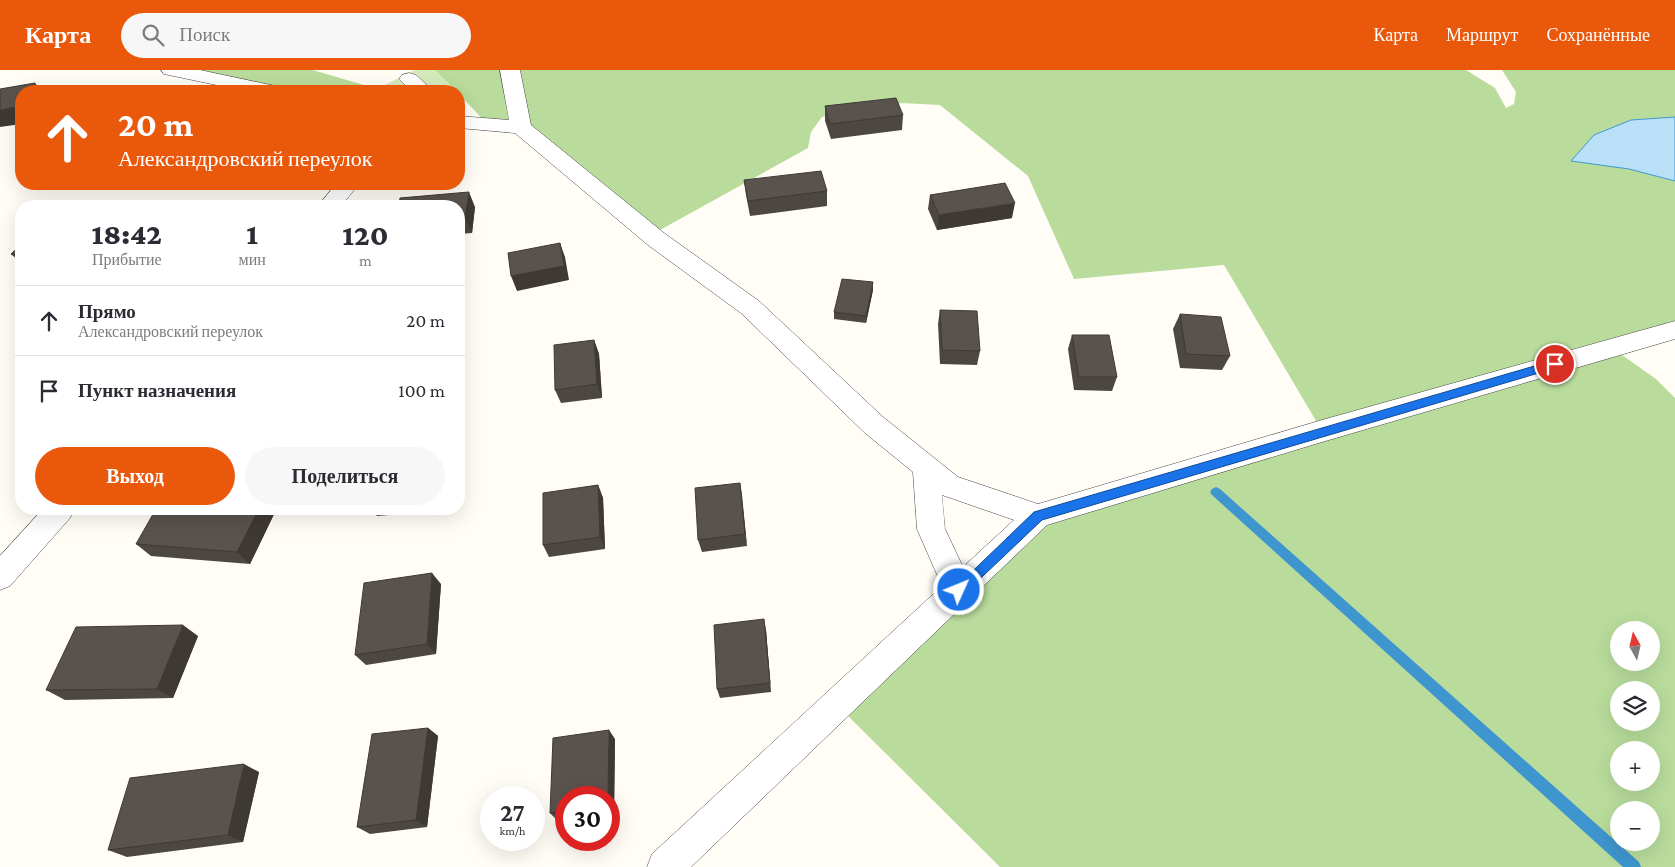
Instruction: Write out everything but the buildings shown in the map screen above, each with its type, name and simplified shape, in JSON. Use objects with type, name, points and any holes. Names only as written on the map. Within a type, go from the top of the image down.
[{"type":"street","points":[[171,70],[244,85]]},
{"type":"street","points":[[510,70],[521,128]]},
{"type":"street","points":[[465,122],[521,128],[656,239],[750,307],[874,425],[948,485],[1048,513]]},
{"type":"street","points":[[333,200],[343,190]]},
{"type":"street","points":[[665,867],[959,590],[1048,513],[1349,423],[1675,330]]},
{"type":"street","points":[[926,468],[931,529],[959,590]]},
{"type":"street","points":[[0,576],[55,515]]},
{"type":"green space","points":[[171,70],[313,70],[364,85],[244,85]]},
{"type":"green space","points":[[414,70],[435,70],[450,85],[385,85]]},
{"type":"green space","points":[[435,70],[1466,70],[1495,88],[1506,108],[1514,104],[1516,92],[1502,70],[1675,70],[1675,117],[1631,120],[1594,135],[1572,160],[1629,169],[1675,181],[1675,329],[1612,348],[1656,379],[1675,398],[1675,867],[1000,867],[837,705],[1007,544],[1070,506],[1322,431],[1224,265],[1074,279],[1028,176],[940,105],[902,103],[822,117],[811,132],[808,148],[651,235],[526,131],[488,125],[465,100],[465,85],[450,85]]},
{"type":"water","points":[[1675,117],[1675,181],[1629,169],[1571,161],[1594,135],[1631,120]]},
{"type":"waterway","points":[[1216,492],[1634,867]]},
{"type":"route","points":[[959,590],[1038,516],[1555,364]]}]
